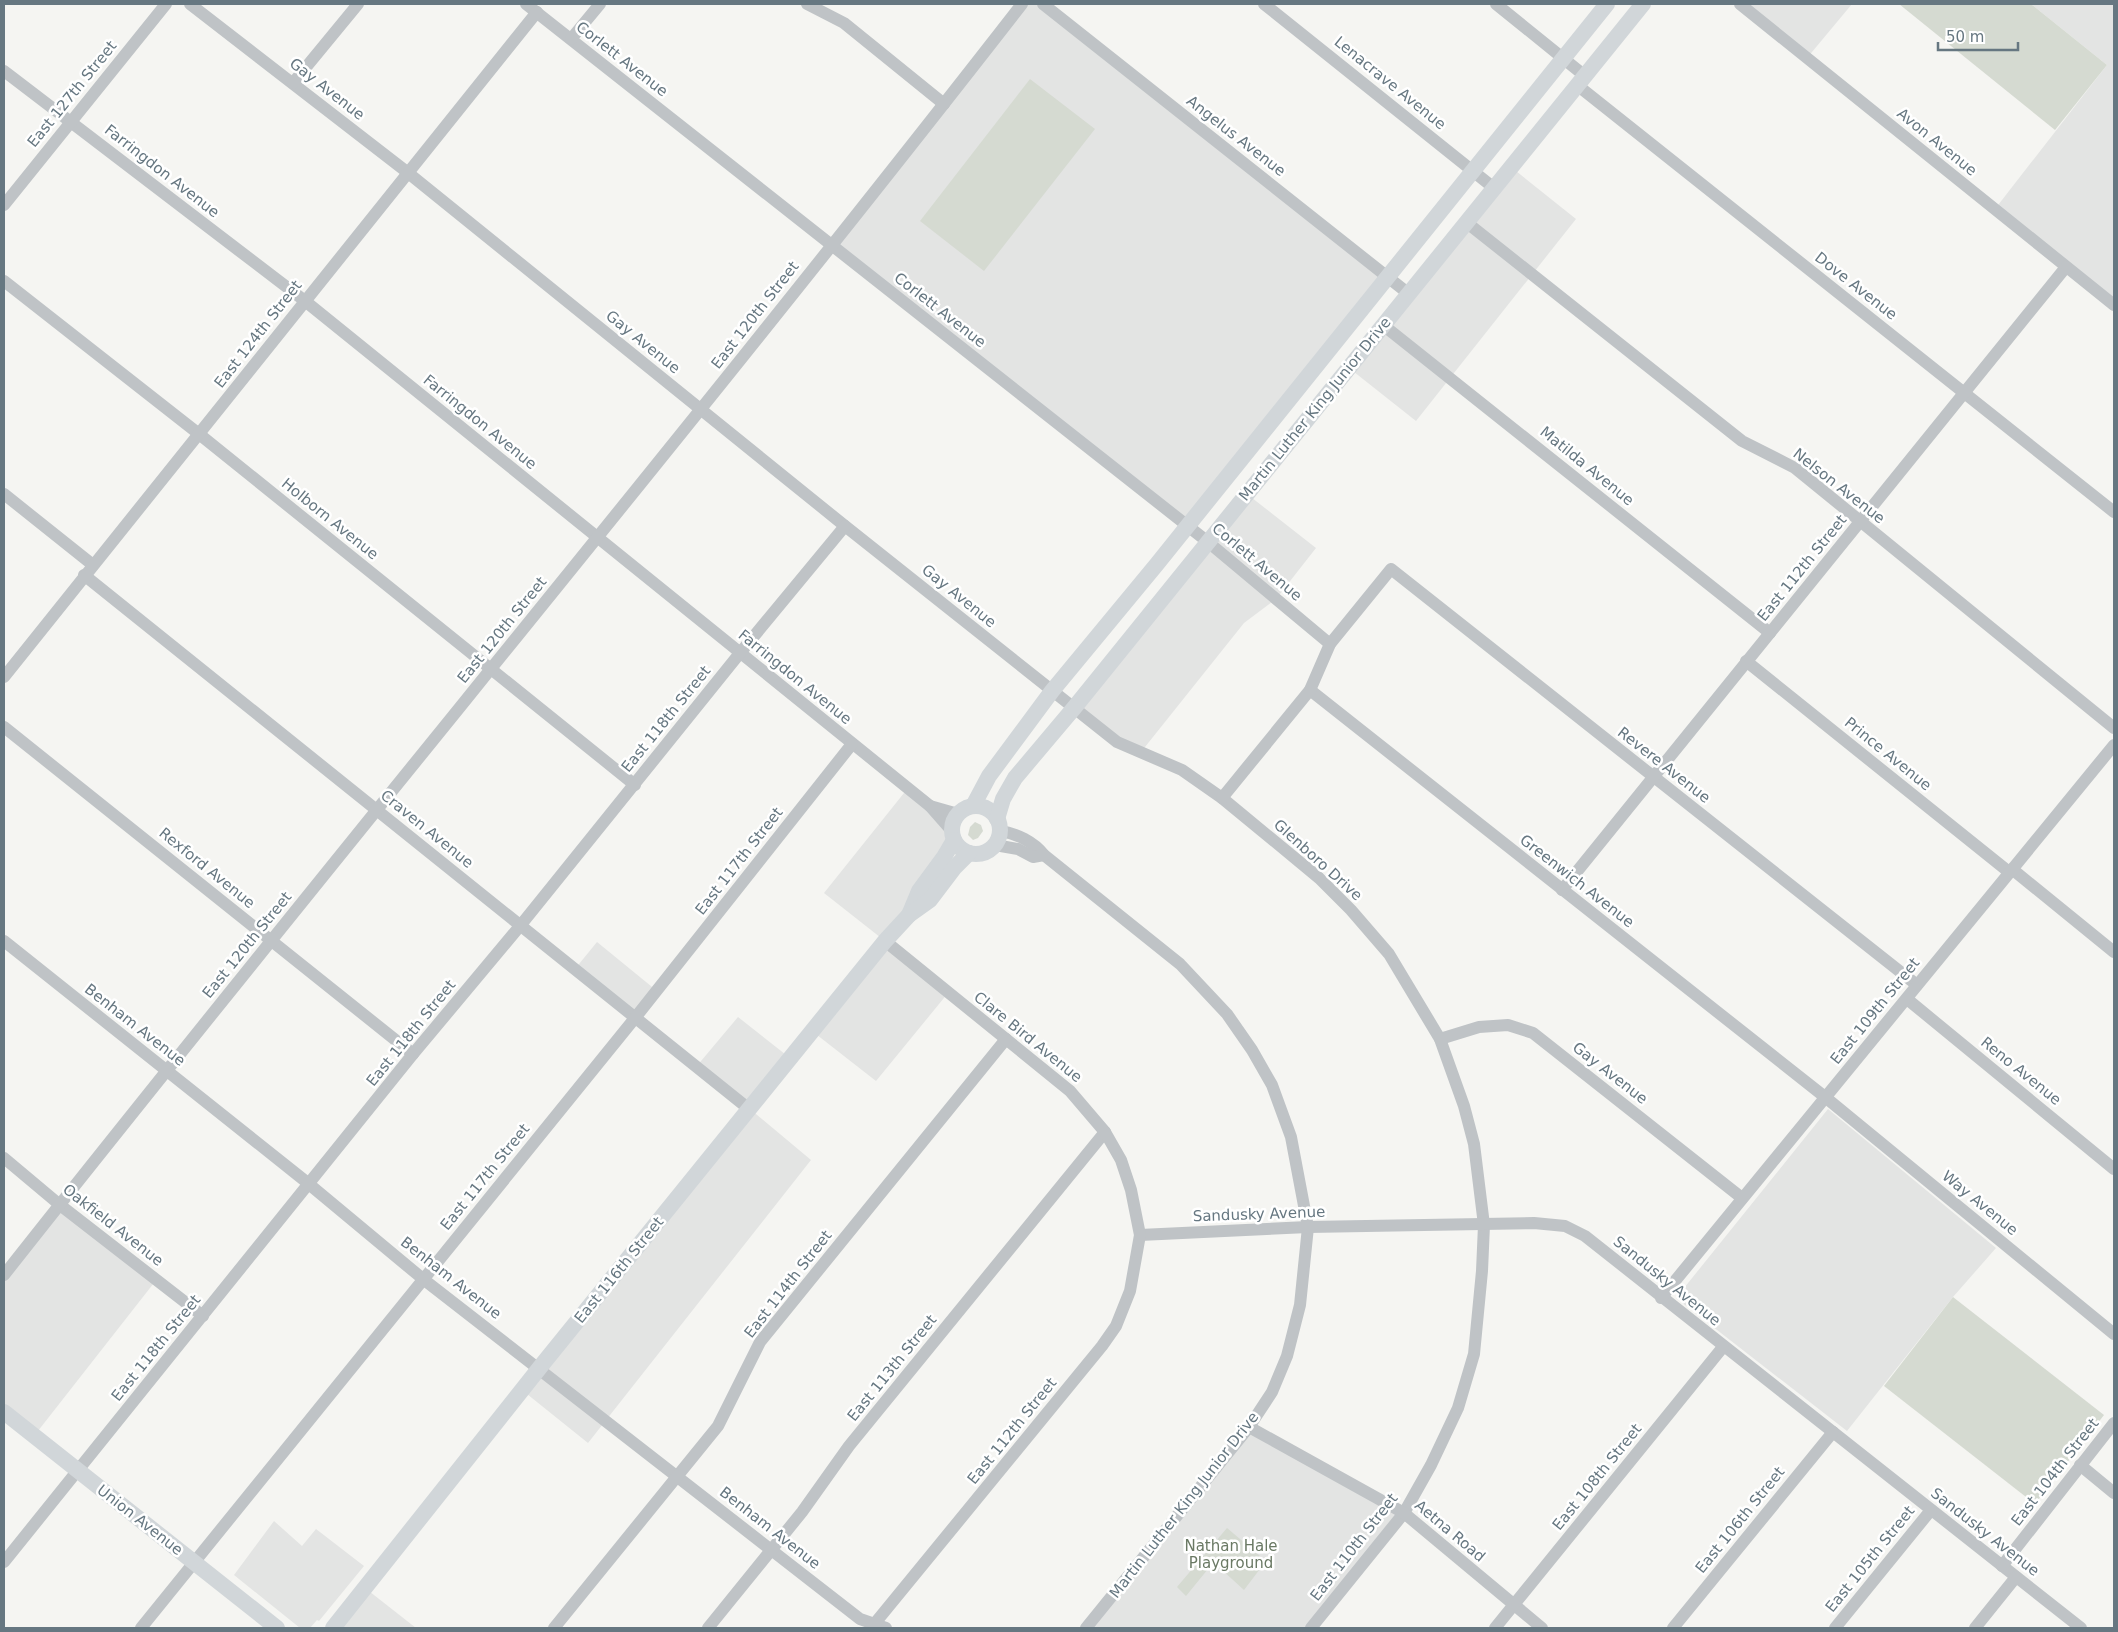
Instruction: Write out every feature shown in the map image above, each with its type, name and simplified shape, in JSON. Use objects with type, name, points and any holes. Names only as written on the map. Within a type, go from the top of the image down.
[{"type":"main road","name":"Martin Luther King Junior Drive","points":[[973,806],[989,776],[1052,691],[1188,526],[1607,4]]},
{"type":"main road","name":"Martin Luther King Junior Drive","points":[[998,832],[1003,799],[1015,778],[1074,708],[1642,4]]},
{"type":"main road","points":[[973,806],[990,810],[998,832],[983,854],[969,854],[962,850],[953,835],[954,819],[965,809],[973,806]]},
{"type":"main road","name":"East 116th Street","points":[[909,915],[919,891],[944,857],[953,835]]},
{"type":"main road","name":"East 116th Street","points":[[332,1628],[539,1368],[885,941],[909,915],[930,900],[955,867],[969,854]]},
{"type":"main road","name":"Union Avenue","points":[[4,1412],[277,1628]]},
{"type":"street","name":"East 127th Street","points":[[4,205],[166,4]]},
{"type":"street","name":"Gay Avenue","points":[[190,4],[407,172],[845,526],[1074,708]]},
{"type":"street","points":[[293,83],[358,4]]},
{"type":"street","points":[[571,39],[600,4]]},
{"type":"street","points":[[807,4],[844,23],[944,104]]},
{"type":"street","name":"East 120th Street","points":[[4,1276],[166,1071],[701,410],[1022,4]]},
{"type":"street","name":"Angelus Avenue","points":[[1043,4],[1409,294]]},
{"type":"street","name":"Lenacrave Avenue","points":[[1264,4],[1494,188]]},
{"type":"street","name":"Dove Avenue","points":[[1496,4],[1563,58],[1581,80],[2114,512]]},
{"type":"street","name":"Avon Avenue","points":[[1740,4],[2114,305]]},
{"type":"street","name":"Corlett Avenue","points":[[531,8],[1188,526],[1330,644]]},
{"type":"street","name":"East 124th Street","points":[[4,677],[407,172],[531,8]]},
{"type":"street","name":"Farringdon Avenue","points":[[4,71],[305,301],[930,806],[953,835]]},
{"type":"street","name":"Nelson Avenue","points":[[1466,222],[1742,441],[1795,468],[2114,728]]},
{"type":"street","name":"East 112th Street","points":[[1562,890],[2066,267]]},
{"type":"street","name":"Holborn Avenue","points":[[4,281],[199,434],[635,784]]},
{"type":"street","name":"Matilda Avenue","points":[[1383,325],[1770,633]]},
{"type":"street","points":[[4,494],[93,564]]},
{"type":"street","name":"East 118th Street","points":[[4,1562],[413,1054],[520,926],[845,526]]},
{"type":"street","name":"Revere Avenue","points":[[1330,644],[1391,569],[1917,985]]},
{"type":"street","name":"Craven Avenue","points":[[84,575],[749,1109]]},
{"type":"street","points":[[1222,798],[1310,690],[1330,644]]},
{"type":"street","name":"Prince Avenue","points":[[1746,661],[2114,952]]},
{"type":"street","name":"Greenwich Avenue","points":[[1310,690],[1825,1097]]},
{"type":"street","name":"Glenboro Drive","points":[[1074,708],[1117,742],[1182,770],[1222,798],[1319,878],[1351,910],[1389,954],[1440,1039],[1464,1106],[1474,1144],[1484,1225]]},
{"type":"street","name":"Rexford Avenue","points":[[4,726],[413,1054]]},
{"type":"street","name":"East 117th Street","points":[[141,1628],[635,1018],[852,744]]},
{"type":"street","name":"East 109th Street","points":[[1661,1298],[2114,745]]},
{"type":"street","name":"Farringdon Avenue","points":[[930,806],[958,814]]},
{"type":"street","name":"Martin Luther King Junior Drive","points":[[998,832],[1018,849],[1033,857],[1044,855],[1180,964],[1227,1014],[1252,1050],[1272,1085],[1290,1136],[1308,1227],[1300,1305],[1287,1356],[1272,1392],[1250,1427],[1086,1628]]},
{"type":"street","name":"Clare Bird Avenue","points":[[885,941],[1070,1091],[1105,1132],[1122,1160],[1140,1235]]},
{"type":"street","name":"Benham Avenue","points":[[4,942],[310,1184],[424,1279],[860,1619],[877,1627]]},
{"type":"street","name":"Reno Avenue","points":[[1907,999],[2114,1169]]},
{"type":"street","name":"Gay Avenue","points":[[1440,1039],[1479,1027],[1508,1025],[1533,1033],[1742,1198]]},
{"type":"street","name":"East 114th Street","points":[[554,1628],[718,1426],[760,1342],[1006,1040]]},
{"type":"street","name":"Way Avenue","points":[[1825,1097],[2114,1334]]},
{"type":"street","name":"East 113th Street","points":[[708,1628],[802,1512],[849,1446],[1105,1132]]},
{"type":"street","name":"Oakfield Avenue","points":[[4,1158],[60,1205],[203,1316]]},
{"type":"street","name":"Sandusky Avenue","points":[[1140,1235],[1308,1227],[1534,1223],[1565,1226],[1585,1236],[1661,1298],[2081,1628]]},
{"type":"street","name":"East 110th Street","points":[[1310,1628],[1404,1513],[1431,1464],[1458,1408],[1474,1354],[1482,1271],[1484,1225]]},
{"type":"street","name":"East 112th Street","points":[[877,1627],[1116,1326],[1130,1291],[1140,1235]]},
{"type":"street","name":"East 108th Street","points":[[1495,1628],[1723,1347]]},
{"type":"street","name":"East 104th Street","points":[[2002,1566],[2114,1423]]},
{"type":"street","name":"Aetna Road","points":[[1250,1427],[1404,1513],[1542,1628]]},
{"type":"street","name":"East 106th Street","points":[[1673,1628],[1833,1432]]},
{"type":"street","points":[[2080,1466],[2114,1492]]},
{"type":"street","name":"East 105th Street","points":[[1835,1628],[1930,1510]]},
{"type":"street","points":[[1975,1628],[2016,1577]]},
{"type":"shaded area","points":[[1022,4],[1043,4],[1388,277],[1188,526],[831,244]]},
{"type":"shaded area","points":[[1740,4],[1852,4],[1807,58]]},
{"type":"shaded area","points":[[2031,4],[2114,4],[2114,305],[1995,209],[2107,65]]},
{"type":"shaded area","points":[[1511,167],[1576,219],[1416,421],[1349,368]]},
{"type":"shaded area","points":[[1247,494],[1316,548],[1276,599],[1244,623],[1141,752],[1074,708]]},
{"type":"shaded area","points":[[908,788],[952,831],[885,941],[824,893]]},
{"type":"shaded area","points":[[885,941],[948,993],[876,1081],[812,1031]]},
{"type":"shaded area","points":[[597,942],[657,991],[635,1018],[575,969]]},
{"type":"shaded area","points":[[738,1017],[790,1058],[750,1109],[811,1160],[588,1443],[522,1390],[749,1110],[696,1067]]},
{"type":"shaded area","points":[[1828,1109],[1996,1248],[1953,1297],[1847,1431],[1676,1298]]},
{"type":"shaded area","points":[[60,1205],[157,1279],[34,1436],[4,1412],[4,1275]]},
{"type":"shaded area","points":[[1249,1427],[1404,1513],[1311,1628],[1086,1628]]},
{"type":"shaded area","points":[[274,1521],[302,1546],[316,1529],[364,1566],[319,1621],[317,1620],[310,1628],[300,1628],[234,1575]]},
{"type":"shaded area","points":[[365,1588],[416,1628],[332,1628]]},
{"type":"green space","points":[[1899,4],[2031,4],[2107,65],[2055,130]]},
{"type":"green space","points":[[1030,79],[1095,129],[984,271],[920,221]]},
{"type":"green space","points":[[975,822],[981,825],[983,831],[978,838],[973,840],[968,835],[970,827]]},
{"type":"green space","points":[[1953,1297],[2104,1415],[2035,1504],[1884,1386]]},
{"type":"green space","name":"Nathan Hale Playground","points":[[1227,1528],[1266,1561],[1244,1590],[1221,1569],[1208,1569],[1186,1596],[1177,1587]]}]
